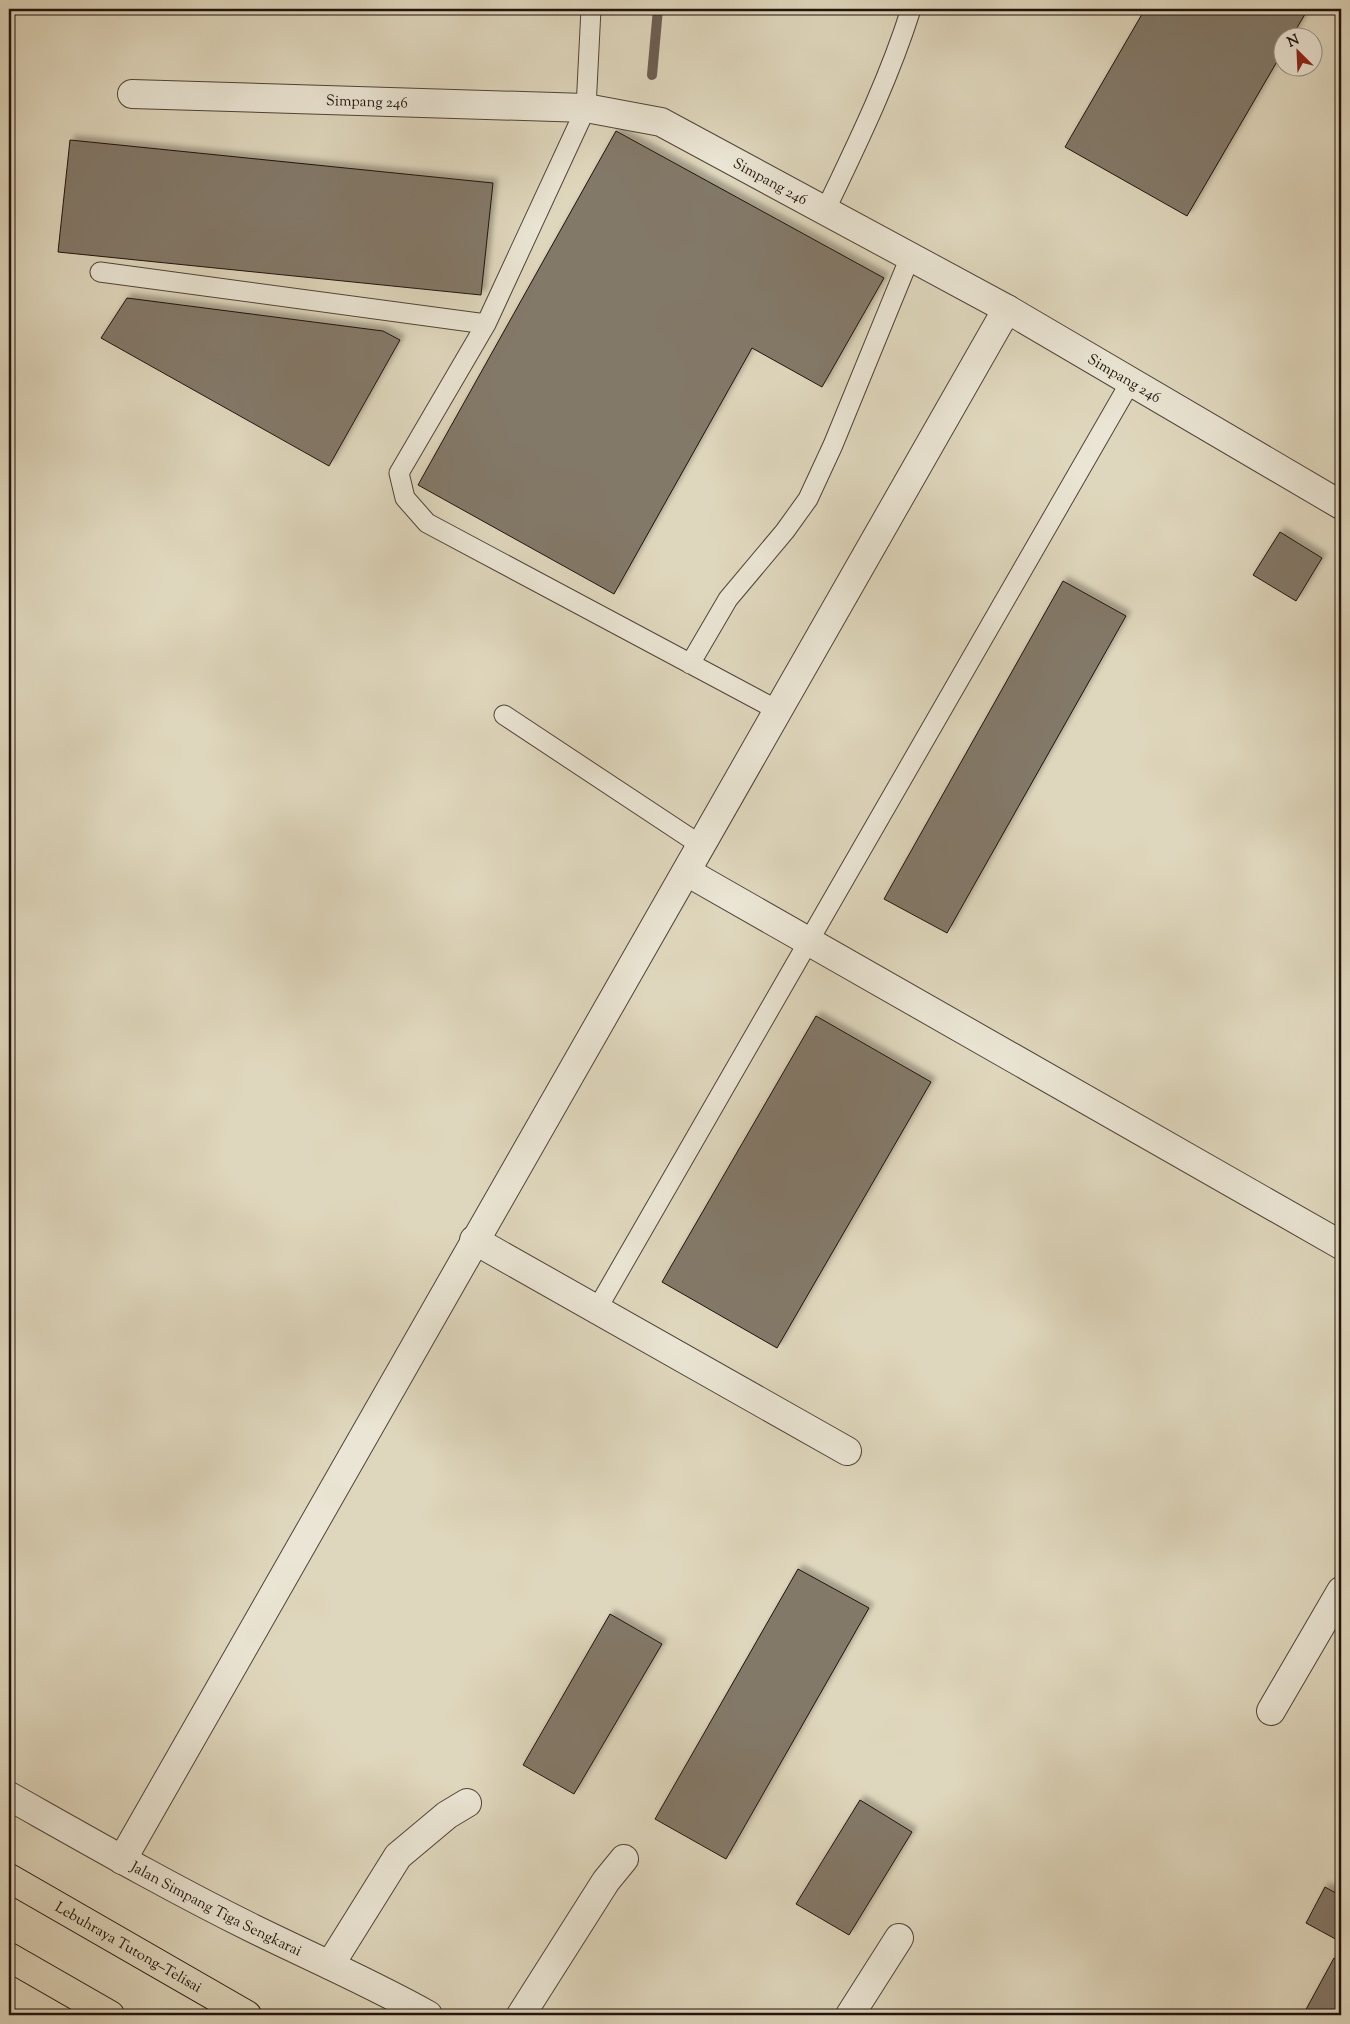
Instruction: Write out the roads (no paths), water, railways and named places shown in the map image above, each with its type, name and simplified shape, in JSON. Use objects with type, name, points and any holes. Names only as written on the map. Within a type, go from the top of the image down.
[{"type":"highway","name":"Lebuhraya Tutong–Telisai","points":[[9,1878],[247,2015]]},
{"type":"highway","points":[[9,1957],[110,2015]]},
{"type":"street","name":"Simpang 246","points":[[132,94],[586,108],[661,122],[1007,310],[1341,505]]},
{"type":"street","points":[[122,1860],[474,1240],[702,846],[1007,310]]},
{"type":"street","points":[[687,872],[1341,1245]]},
{"type":"street","points":[[474,1240],[847,1450]]},
{"type":"street","points":[[1271,1711],[1341,1591]]},
{"type":"street","name":"Jalan Simpang Tiga Sengkarai","points":[[9,1796],[122,1860],[251,1928],[330,1965],[428,2015]]},
{"type":"street","points":[[330,1965],[398,1856],[447,1814],[467,1803]]},
{"type":"street","points":[[521,2015],[606,1881],[624,1859]]},
{"type":"street","points":[[850,2015],[899,1938]]},
{"type":"lane","points":[[591,9],[586,108],[486,324],[399,473],[405,498],[427,523],[779,711]]},
{"type":"lane","points":[[825,211],[874,107],[901,40],[911,9]]},
{"type":"lane","points":[[690,664],[728,599],[785,531],[808,499],[833,445],[910,256]]},
{"type":"lane","points":[[100,272],[486,324]]},
{"type":"lane","points":[[597,1308],[1130,382]]},
{"type":"lane","points":[[504,715],[702,846]]},
{"type":"waterway","points":[[652,75],[658,9]]}]
